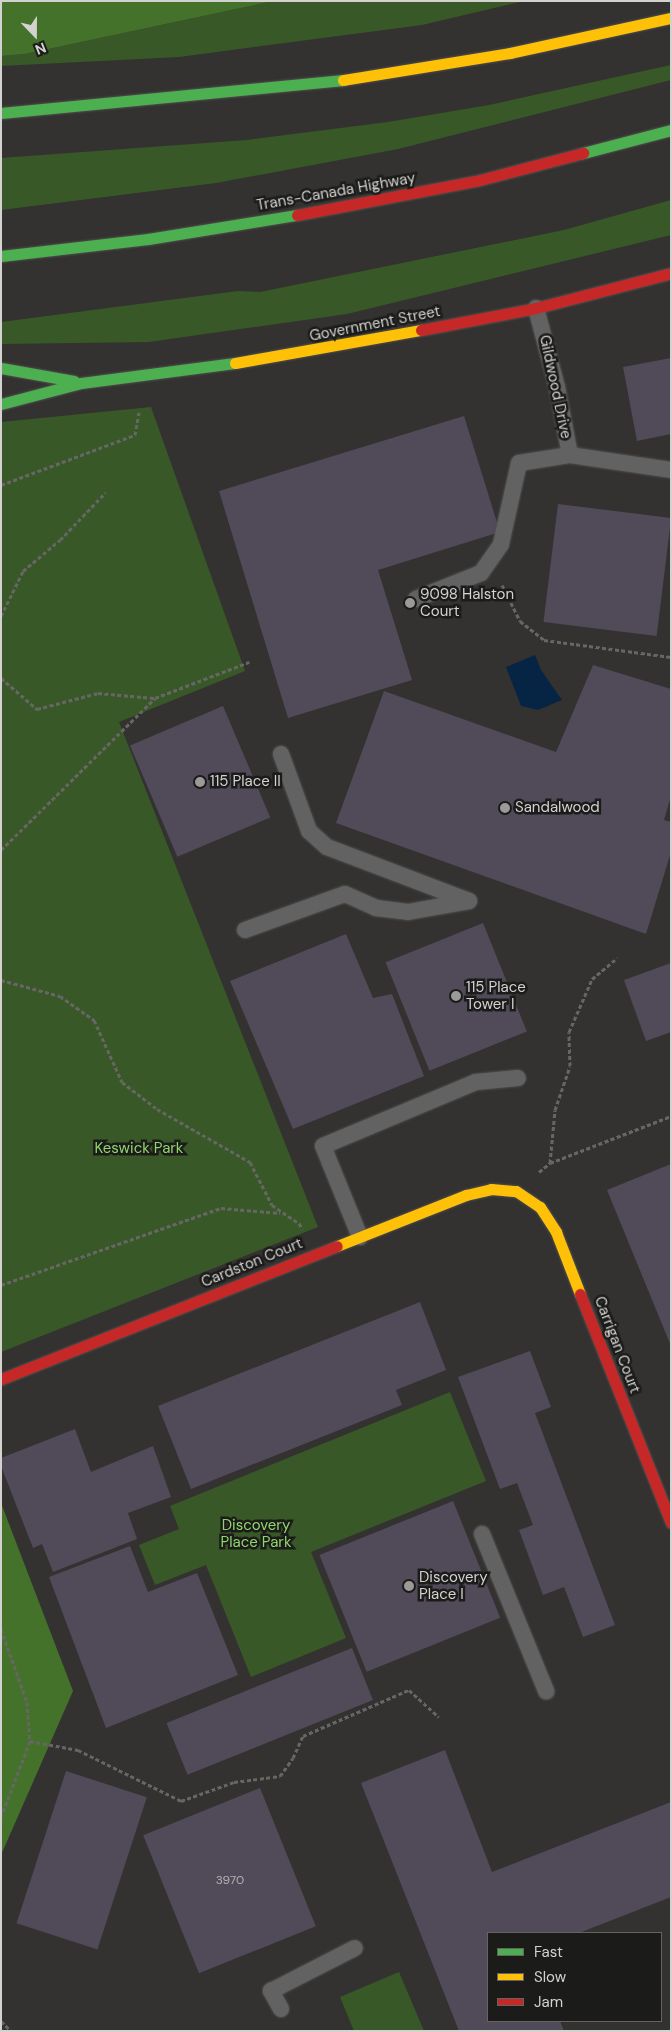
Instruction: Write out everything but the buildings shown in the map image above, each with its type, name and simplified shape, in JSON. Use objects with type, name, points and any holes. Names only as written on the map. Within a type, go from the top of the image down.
[{"type":"main road","points":[[1,113],[314,85],[510,53],[671,18]]},
{"type":"main road","name":"Trans-Canada Highway","points":[[1,256],[148,239],[368,203],[476,181],[671,130]]},
{"type":"main road","name":"Government Street","points":[[1,404],[81,383],[280,357],[536,308],[671,273]]},
{"type":"main road","name":"Government Street","points":[[1,368],[81,383]]},
{"type":"main road","name":"Cardston Court","points":[[1,1379],[478,1190],[516,1192]]},
{"type":"main road","name":"Carrigan Court","points":[[516,1192],[540,1207],[556,1232],[671,1523]]},
{"type":"lane","name":"Gildwood Drive","points":[[536,308],[557,387],[570,455],[671,470]]},
{"type":"lane","points":[[416,599],[481,573],[501,544],[519,463],[570,455]]},
{"type":"lane","points":[[245,930],[345,894],[376,908],[408,912],[469,901],[327,847],[309,831],[281,754]]},
{"type":"lane","points":[[360,1237],[324,1146],[476,1082],[518,1078]]},
{"type":"lane","points":[[482,1534],[546,1691]]},
{"type":"lane","points":[[281,2009],[271,1990],[355,1948]]},
{"type":"path","points":[[1,485],[135,435],[139,412]]},
{"type":"path","points":[[1,616],[23,571],[60,540],[106,492]]},
{"type":"path","points":[[488,563],[520,621],[544,640],[671,657]]},
{"type":"path","points":[[1,850],[155,698],[249,662]]},
{"type":"path","points":[[1,678],[36,709],[98,693],[155,698]]},
{"type":"path","points":[[550,1163],[555,1110],[570,1066],[569,1032],[592,978],[616,958]]},
{"type":"path","points":[[1,980],[60,996],[94,1020],[122,1082],[157,1109],[250,1162],[272,1205],[281,1214]]},
{"type":"path","points":[[516,1192],[550,1163],[671,1116]]},
{"type":"path","points":[[1,1285],[221,1208],[281,1214],[300,1223],[302,1229]]},
{"type":"path","points":[[1,1629],[27,1702],[30,1741],[1,1817]]},
{"type":"path","points":[[30,1741],[78,1750],[181,1801],[234,1782],[280,1776],[293,1758],[303,1736],[409,1690],[439,1717]]},
{"type":"path","points":[[1,2021],[11,2031]]},
{"type":"green space","points":[[1,1],[273,1],[25,54],[1,56]]},
{"type":"green space","points":[[273,1],[524,1],[422,25],[179,57],[1,66],[1,56],[25,54]]},
{"type":"green space","points":[[671,65],[671,80],[398,149],[216,183],[1,210],[1,158],[247,140],[388,122],[489,105]]},
{"type":"green space","points":[[671,200],[671,235],[347,314],[149,342],[1,344],[1,322],[238,291],[260,292],[564,230]]},
{"type":"green space","name":"Keswick Park","points":[[151,407],[245,671],[119,722],[318,1227],[1,1352],[1,422]]},
{"type":"green space","name":"Discovery Place Park","points":[[450,1392],[486,1481],[311,1552],[346,1638],[251,1677],[206,1565],[155,1585],[139,1545],[179,1529],[170,1506]]},
{"type":"green space","points":[[1,1503],[73,1691],[1,1855]]},
{"type":"green space","points":[[399,1972],[424,2031],[354,2031],[340,1997]]},
{"type":"water","points":[[535,655],[541,670],[562,700],[538,710],[521,706],[506,667]]},
{"type":"traffic: fast","points":[[1,113],[343,80]]},
{"type":"traffic: fast","points":[[583,153],[671,130]]},
{"type":"traffic: fast","points":[[1,256],[148,239],[297,215]]},
{"type":"traffic: fast","points":[[1,404],[81,383],[235,363]]},
{"type":"traffic: fast","points":[[1,368],[74,381]]},
{"type":"traffic: slow","points":[[343,80],[510,53],[671,18]]},
{"type":"traffic: slow","points":[[235,363],[421,330]]},
{"type":"traffic: slow","points":[[337,1246],[466,1195],[491,1189],[516,1191],[540,1207],[556,1232],[580,1294]]},
{"type":"traffic: jam","points":[[297,215],[476,181],[583,153]]},
{"type":"traffic: jam","points":[[421,330],[536,308],[671,273]]},
{"type":"traffic: jam","points":[[1,1379],[337,1246]]},
{"type":"traffic: jam","points":[[580,1294],[671,1523]]},
{"type":"place","name":"9098 Halston Court","points":[[410,603]]},
{"type":"place","name":"115 Place II","points":[[200,782]]},
{"type":"place","name":"Sandalwood","points":[[505,808]]},
{"type":"place","name":"115 Place Tower I","points":[[456,996]]},
{"type":"place","name":"Discovery Place I","points":[[409,1586]]}]
